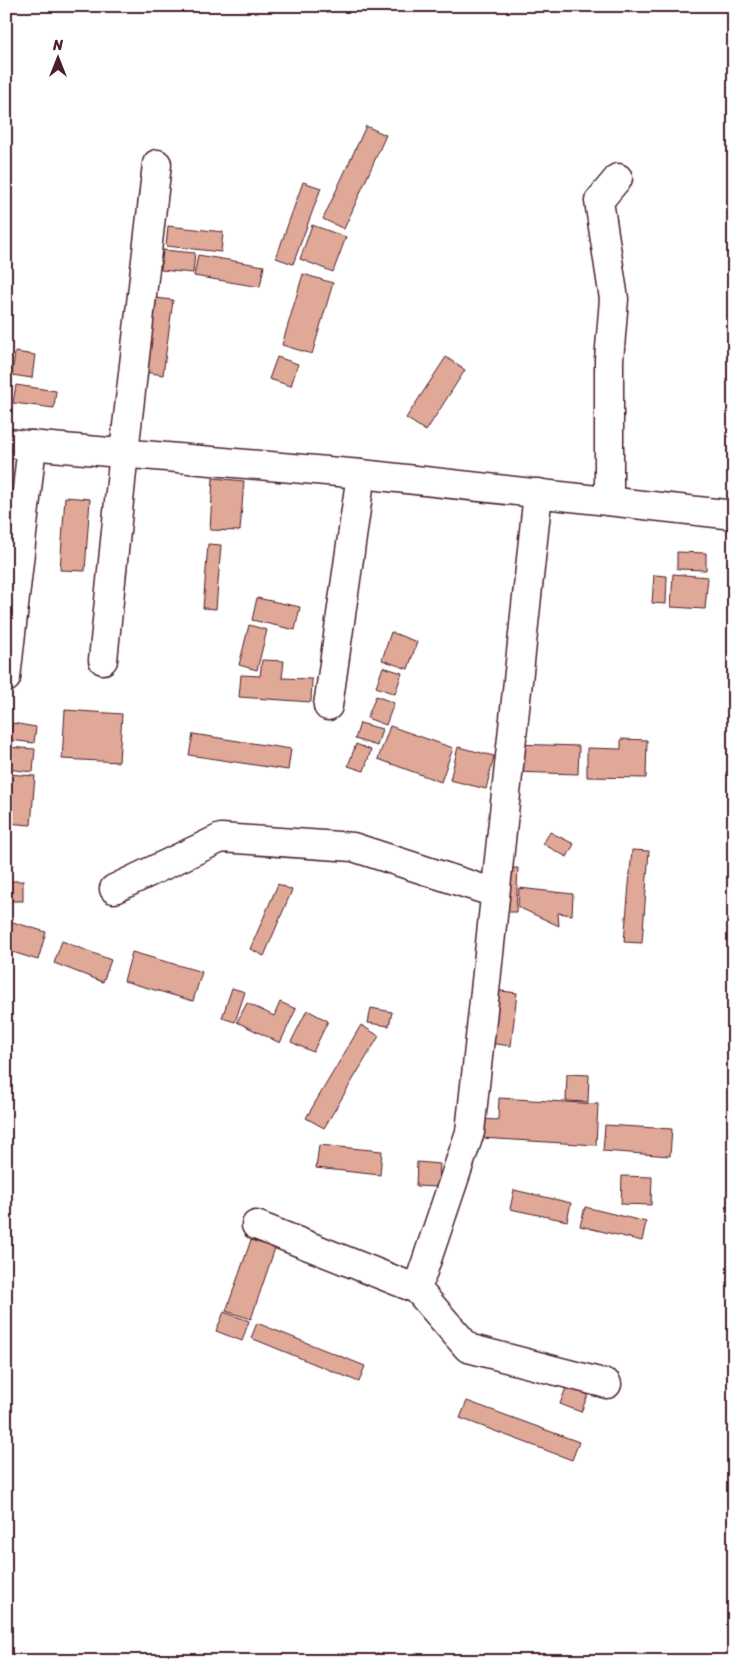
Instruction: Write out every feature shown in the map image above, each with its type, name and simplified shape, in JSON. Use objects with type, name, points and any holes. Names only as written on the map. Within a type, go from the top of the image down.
[{"type":"street","points":[[103,660],[156,164]]},
{"type":"street","points":[[609,502],[609,360],[614,299],[599,201],[618,178]]},
{"type":"street","points":[[6,678],[19,444],[361,474],[734,516]]},
{"type":"street","points":[[328,706],[361,474]]},
{"type":"street","points":[[417,1289],[470,1132],[538,493]]},
{"type":"street","points":[[114,889],[221,838],[353,847],[495,893]]},
{"type":"street","points":[[256,1226],[417,1289],[468,1348],[608,1384]]},
{"type":"building","points":[[366,126],[386,135],[344,229],[323,219]]},
{"type":"building","points":[[303,182],[321,188],[293,264],[276,258]]},
{"type":"building","points":[[312,225],[346,237],[333,272],[300,259]]},
{"type":"building","points":[[168,226],[223,232],[221,252],[166,246]]},
{"type":"building","points":[[163,250],[195,253],[193,273],[161,270]]},
{"type":"building","points":[[198,255],[264,266],[260,287],[194,276]]},
{"type":"building","points":[[303,274],[333,283],[312,354],[282,345]]},
{"type":"building","points":[[155,298],[173,300],[163,375],[145,372]]},
{"type":"building","points":[[15,352],[35,355],[32,378],[12,375]]},
{"type":"building","points":[[277,357],[298,364],[291,386],[269,379]]},
{"type":"building","points":[[446,357],[465,370],[426,431],[406,418]]},
{"type":"building","points":[[16,385],[56,391],[54,408],[13,403]]},
{"type":"building","points":[[213,478],[244,481],[240,531],[210,530]]},
{"type":"building","points":[[65,497],[90,499],[85,571],[60,570]]},
{"type":"building","points":[[208,544],[221,545],[216,609],[203,608]]},
{"type":"building","points":[[677,552],[706,553],[706,570],[677,569]]},
{"type":"building","points":[[673,574],[708,577],[705,609],[671,607]]},
{"type":"building","points":[[654,575],[667,576],[666,604],[652,603]]},
{"type":"building","points":[[257,598],[300,607],[295,630],[252,620]]},
{"type":"building","points":[[249,625],[267,630],[257,670],[239,665]]},
{"type":"building","points":[[391,632],[417,642],[408,669],[382,660]]},
{"type":"building","points":[[262,660],[284,661],[282,678],[312,679],[311,702],[239,697],[241,675],[260,676]]},
{"type":"building","points":[[383,667],[402,673],[395,694],[376,687]]},
{"type":"building","points":[[376,696],[394,703],[386,725],[367,718]]},
{"type":"building","points":[[65,710],[122,714],[119,762],[62,759]]},
{"type":"building","points":[[12,723],[36,727],[34,743],[10,740]]},
{"type":"building","points":[[360,723],[382,729],[377,746],[355,739]]},
{"type":"building","points":[[390,726],[453,748],[441,782],[378,759]]},
{"type":"building","points":[[193,734],[291,749],[288,770],[189,755]]},
{"type":"building","points":[[621,739],[647,740],[646,778],[587,777],[587,748],[621,749]]},
{"type":"building","points":[[356,744],[371,750],[364,771],[348,766]]},
{"type":"building","points":[[513,744],[579,746],[578,774],[513,772]]},
{"type":"building","points":[[8,747],[35,749],[33,772],[6,769]]},
{"type":"building","points":[[458,747],[494,756],[486,789],[450,780]]},
{"type":"building","points":[[7,774],[35,776],[31,825],[6,823]]},
{"type":"building","points":[[550,832],[574,844],[567,857],[543,844]]},
{"type":"building","points":[[632,850],[649,851],[642,943],[624,942]]},
{"type":"building","points":[[507,868],[518,868],[516,912],[505,912]]},
{"type":"building","points":[[6,881],[23,881],[23,901],[6,901]]},
{"type":"building","points":[[278,884],[292,890],[264,956],[250,949]]},
{"type":"building","points":[[519,888],[573,894],[572,915],[558,913],[559,926],[518,907]]},
{"type":"building","points":[[6,920],[46,932],[38,960],[6,950]]},
{"type":"building","points":[[62,941],[111,960],[103,982],[54,963]]},
{"type":"building","points":[[132,952],[202,972],[193,1001],[124,981]]},
{"type":"building","points":[[232,988],[245,992],[235,1022],[222,1018]]},
{"type":"building","points":[[494,990],[517,993],[511,1046],[488,1043]]},
{"type":"building","points":[[280,1002],[296,1009],[280,1043],[237,1022],[247,1003],[274,1016]]},
{"type":"building","points":[[371,1008],[392,1012],[389,1026],[368,1023]]},
{"type":"building","points":[[307,1010],[328,1021],[313,1052],[291,1042]]},
{"type":"building","points":[[361,1025],[379,1036],[324,1128],[306,1118]]},
{"type":"building","points":[[567,1074],[589,1075],[588,1102],[566,1101]]},
{"type":"building","points":[[499,1098],[598,1104],[596,1145],[481,1138],[482,1119],[498,1120]]},
{"type":"building","points":[[605,1125],[672,1129],[670,1156],[603,1151]]},
{"type":"building","points":[[319,1145],[382,1151],[380,1175],[316,1168]]},
{"type":"building","points":[[417,1162],[440,1164],[438,1187],[416,1186]]},
{"type":"building","points":[[622,1176],[652,1177],[651,1205],[621,1204]]},
{"type":"building","points":[[514,1190],[571,1203],[567,1221],[510,1209]]},
{"type":"building","points":[[585,1207],[646,1222],[642,1241],[580,1226]]},
{"type":"building","points":[[251,1240],[275,1248],[251,1319],[226,1311]]},
{"type":"building","points":[[224,1312],[249,1321],[242,1341],[216,1331]]},
{"type":"building","points":[[257,1323],[365,1366],[359,1382],[251,1338]]},
{"type":"building","points":[[568,1382],[590,1390],[581,1412],[560,1404]]},
{"type":"building","points":[[467,1401],[579,1442],[572,1460],[460,1418]]}]
